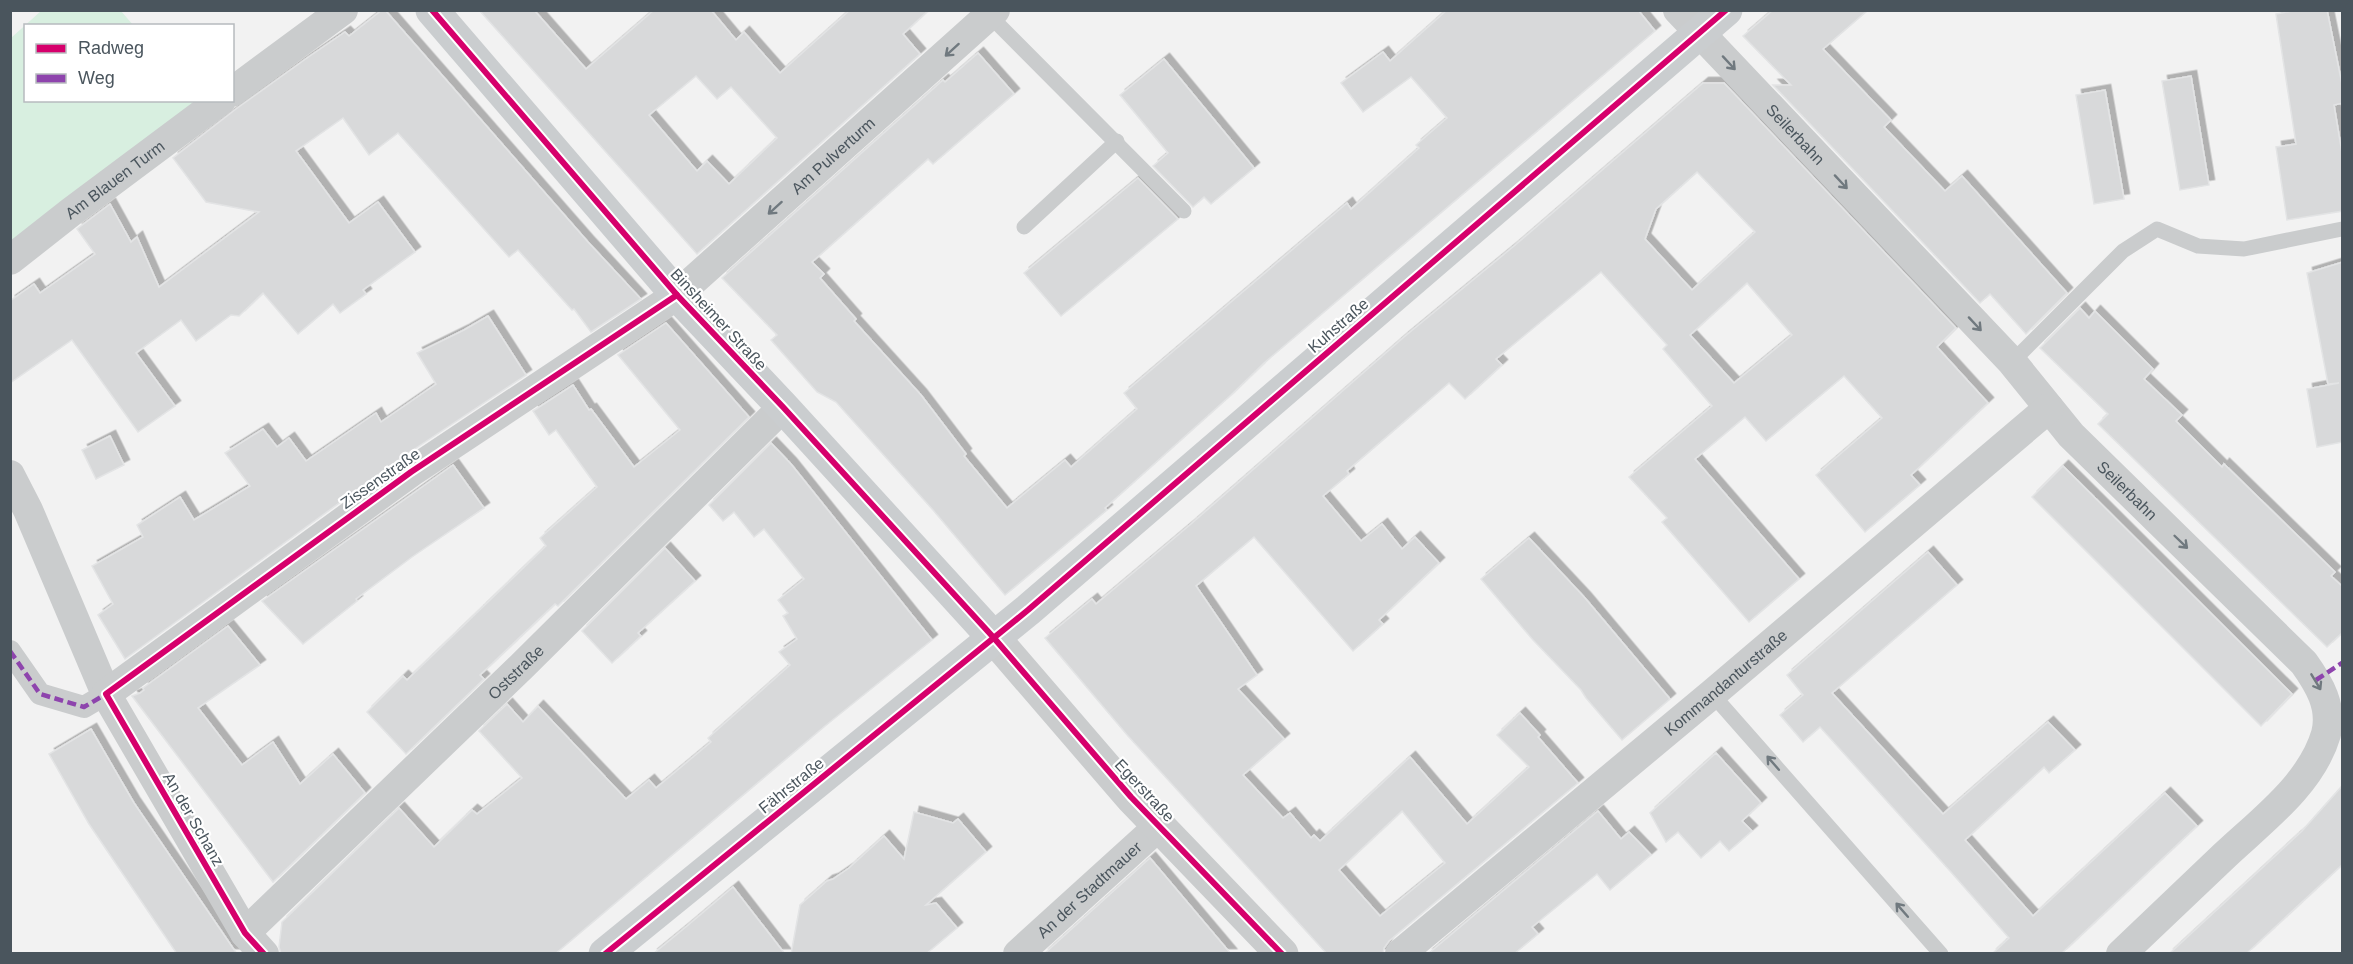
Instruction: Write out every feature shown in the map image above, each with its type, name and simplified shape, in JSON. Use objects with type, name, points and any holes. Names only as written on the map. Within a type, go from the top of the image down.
[{"type":"main road","name":"Binsheimer Straße","points":[[432,10],[677,295],[783,407],[994,638]]},
{"type":"main road","name":"Kuhstraße","points":[[994,638],[1689,21],[1726,10]]},
{"type":"main road","name":"Fährstraße","points":[[606,954],[994,638]]},
{"type":"street","points":[[234,91],[343,10]]},
{"type":"street","name":"Am Pulverturm","points":[[677,295],[993,13]]},
{"type":"street","name":"Seilerbahn","points":[[1689,21],[2012,362],[2071,435],[2304,663],[2320,686],[2327,708],[2326,733],[2312,765],[2288,795],[2121,954]]},
{"type":"street","name":"Am Blauen Turm","points":[[10,260],[218,102]]},
{"type":"street","name":"Zissenstraße","points":[[106,693],[411,472],[677,295]]},
{"type":"street","name":"Oststraße","points":[[254,943],[522,666],[783,407]]},
{"type":"street","name":"Kommandanturstraße","points":[[1400,954],[1712,694],[2049,408]]},
{"type":"street","points":[[10,475],[28,510],[106,693],[84,707],[40,694],[10,651]]},
{"type":"street","name":"Egerstraße","points":[[994,638],[1131,797],[1282,954]]},
{"type":"street","name":"An der Schanz","points":[[106,693],[254,943]]},
{"type":"street","name":"An der Stadtmauer","points":[[1018,954],[1160,826]]},
{"type":"lane","name":"Am Pulverturm","points":[[993,13],[1184,211]]},
{"type":"lane","points":[[1024,227],[1117,141]]},
{"type":"lane","points":[[2012,362],[2123,252],[2157,229],[2198,246],[2244,249],[2343,228]]},
{"type":"lane","points":[[1712,694],[1941,954]]},
{"type":"green space","points":[[41,11],[121,11],[132,24],[27,24]]},
{"type":"green space","points":[[24,26],[24,102],[192,102],[195,106],[11,247],[11,38]]},
{"type":"building","points":[[385,10],[588,242],[641,299],[591,332],[574,309],[572,310],[518,250],[509,257],[398,133],[369,155],[343,118],[296,151],[349,223],[378,202],[415,252],[363,290],[366,294],[340,313],[333,304],[298,334],[263,293],[239,316],[231,315],[196,341],[181,320],[136,353],[175,406],[138,432],[72,340],[10,383],[10,301],[34,284],[40,293],[95,254],[77,229],[110,204],[131,242],[137,237],[159,287],[259,212],[206,202],[173,158],[307,58],[345,32],[349,36]]},
{"type":"building","points":[[479,10],[534,10],[586,69],[654,10],[711,10],[736,40],[744,32],[780,73],[850,10],[929,10],[903,34],[920,54],[697,254]],"holes":[[[696,76],[717,99],[731,87],[777,138],[729,184],[707,161],[697,171],[649,115]]]},
{"type":"building","points":[[1447,10],[1638,10],[1655,31],[1264,363],[1105,508],[1107,510],[1005,595],[933,510],[836,402],[817,392],[771,340],[777,335],[722,278],[943,80],[945,82],[978,53],[1014,94],[933,164],[928,159],[812,262],[824,274],[820,278],[856,319],[854,321],[921,395],[966,454],[964,456],[1007,508],[1065,460],[1071,467],[1137,409],[1124,393],[1347,203],[1351,209],[1419,148],[1416,145],[1447,118],[1411,77],[1363,112],[1341,83],[1383,52],[1390,61]]},
{"type":"building","points":[[1773,10],[1868,10],[1823,49],[1891,120],[1884,127],[1945,191],[1962,176],[2067,293],[2026,334],[1990,294],[1980,303],[1773,85],[1791,85],[1743,36]]},
{"type":"building","points":[[2298,10],[2327,10],[2343,89],[2343,103],[2334,105],[2343,159],[2343,211],[2287,220],[2276,147],[2296,144],[2276,14]]},
{"type":"building","points":[[1164,59],[1254,168],[1211,204],[1204,197],[1193,207],[1153,166],[1168,153],[1120,95]]},
{"type":"building","points":[[2191,76],[2209,185],[2180,190],[2162,81]]},
{"type":"building","points":[[1703,83],[1724,83],[1956,328],[1937,347],[1988,403],[1911,475],[1920,485],[1865,532],[1816,475],[1882,418],[1844,376],[1766,441],[1745,417],[1695,459],[1799,579],[1749,622],[1662,522],[1667,518],[1629,477],[1712,406],[1663,349],[1667,345],[1601,272],[1496,359],[1502,365],[1465,399],[1449,383],[1347,471],[1349,474],[1323,496],[1361,541],[1382,524],[1402,549],[1415,537],[1439,563],[1379,620],[1383,624],[1353,651],[1254,537],[1196,586],[1257,675],[1238,689],[1284,739],[1243,775],[1283,818],[1290,813],[1311,838],[1314,835],[1320,841],[1410,757],[1467,824],[1529,767],[1497,735],[1520,713],[1578,783],[1389,941],[1383,954],[1327,954],[1128,736],[1045,638],[1092,599],[1096,604],[1404,337],[1514,246]],"holes":[[[1697,172],[1755,232],[1692,290],[1645,239],[1656,209]],[[1747,283],[1792,335],[1734,383],[1690,335]],[[1402,811],[1445,863],[1380,916],[1339,870]]]},
{"type":"building","points":[[2105,90],[2124,199],[2094,204],[2076,95]]},
{"type":"building","points":[[1138,178],[1178,219],[1061,316],[1024,273]]},
{"type":"building","points":[[2343,262],[2343,442],[2317,447],[2307,389],[2339,383],[2328,384],[2307,273]]},
{"type":"building","points":[[2080,308],[2089,318],[2095,311],[2153,369],[2144,379],[2182,415],[2176,421],[2222,467],[2224,464],[2335,572],[2331,576],[2343,587],[2343,632],[2327,647],[2098,424],[2108,414],[2040,348]]},
{"type":"building","points":[[488,316],[526,375],[401,458],[125,659],[98,615],[113,604],[92,566],[143,537],[137,525],[180,497],[194,520],[250,486],[225,453],[263,429],[277,447],[289,438],[306,461],[376,413],[381,422],[436,384],[417,353]]},
{"type":"building","points":[[666,323],[749,417],[558,606],[555,604],[480,675],[484,679],[406,754],[367,712],[403,676],[407,680],[546,546],[540,538],[597,487],[556,430],[549,435],[533,411],[573,385],[589,410],[591,409],[634,467],[680,430],[618,355]]},
{"type":"building","points":[[110,436],[124,465],[96,479],[82,450]]},
{"type":"building","points":[[771,443],[791,464],[932,640],[825,726],[555,954],[281,954],[279,947],[282,922],[399,808],[434,847],[472,810],[477,814],[522,778],[479,731],[507,704],[523,722],[538,706],[626,799],[649,780],[656,788],[711,742],[708,738],[790,665],[779,652],[797,639],[783,616],[788,613],[778,600],[804,579],[764,529],[754,537],[734,512],[723,521],[709,505]]},
{"type":"building","points":[[453,465],[484,508],[356,599],[357,601],[303,644],[262,601]]},
{"type":"building","points":[[2063,466],[2292,694],[2261,726],[2032,497]]},
{"type":"building","points":[[1529,538],[1585,598],[1670,699],[1622,740],[1581,690],[1533,640],[1481,579]]},
{"type":"building","points":[[665,548],[695,581],[638,633],[641,636],[612,663],[582,631]]},
{"type":"building","points":[[1928,552],[1957,585],[1832,693],[1943,814],[2048,722],[2075,750],[2049,773],[2044,767],[1965,840],[2033,916],[2165,793],[2197,826],[2061,954],[1992,954],[2009,938],[1950,871],[1820,727],[1803,742],[1780,715],[1803,695],[1787,675]]},
{"type":"building","points":[[228,626],[260,665],[198,708],[242,765],[273,742],[300,784],[333,754],[365,793],[273,882],[132,696],[140,693],[144,690],[143,688]]},
{"type":"building","points":[[91,729],[134,803],[237,954],[177,954],[89,824],[49,754]]},
{"type":"building","points":[[1716,753],[1761,803],[1742,821],[1752,831],[1729,851],[1720,841],[1701,858],[1678,832],[1666,842],[1650,813]]},
{"type":"building","points":[[2343,785],[2343,864],[2246,954],[2169,954],[2302,831]]},
{"type":"building","points":[[1598,811],[1621,839],[1629,832],[1651,855],[1610,890],[1597,874],[1532,927],[1538,934],[1514,954],[1428,954]]},
{"type":"building","points":[[914,812],[953,823],[958,819],[986,852],[926,905],[936,903],[957,928],[926,954],[791,954],[800,905],[827,881],[849,868],[884,836],[904,859]]},
{"type":"building","points":[[1150,858],[1231,954],[1044,954]]},
{"type":"building","points":[[733,887],[785,954],[653,954],[687,926]]},
{"type":"marked path","points":[[10,651],[40,694],[84,707],[106,694]]},
{"type":"marked path","points":[[2316,680],[2342,663]]},
{"type":"cycle path","points":[[432,10],[677,295],[783,407],[994,638],[1131,797],[1282,954]]},
{"type":"cycle path","points":[[605,954],[1028,610],[1726,10]]},
{"type":"cycle path","points":[[264,954],[245,933],[106,694],[411,472],[677,295]]}]
